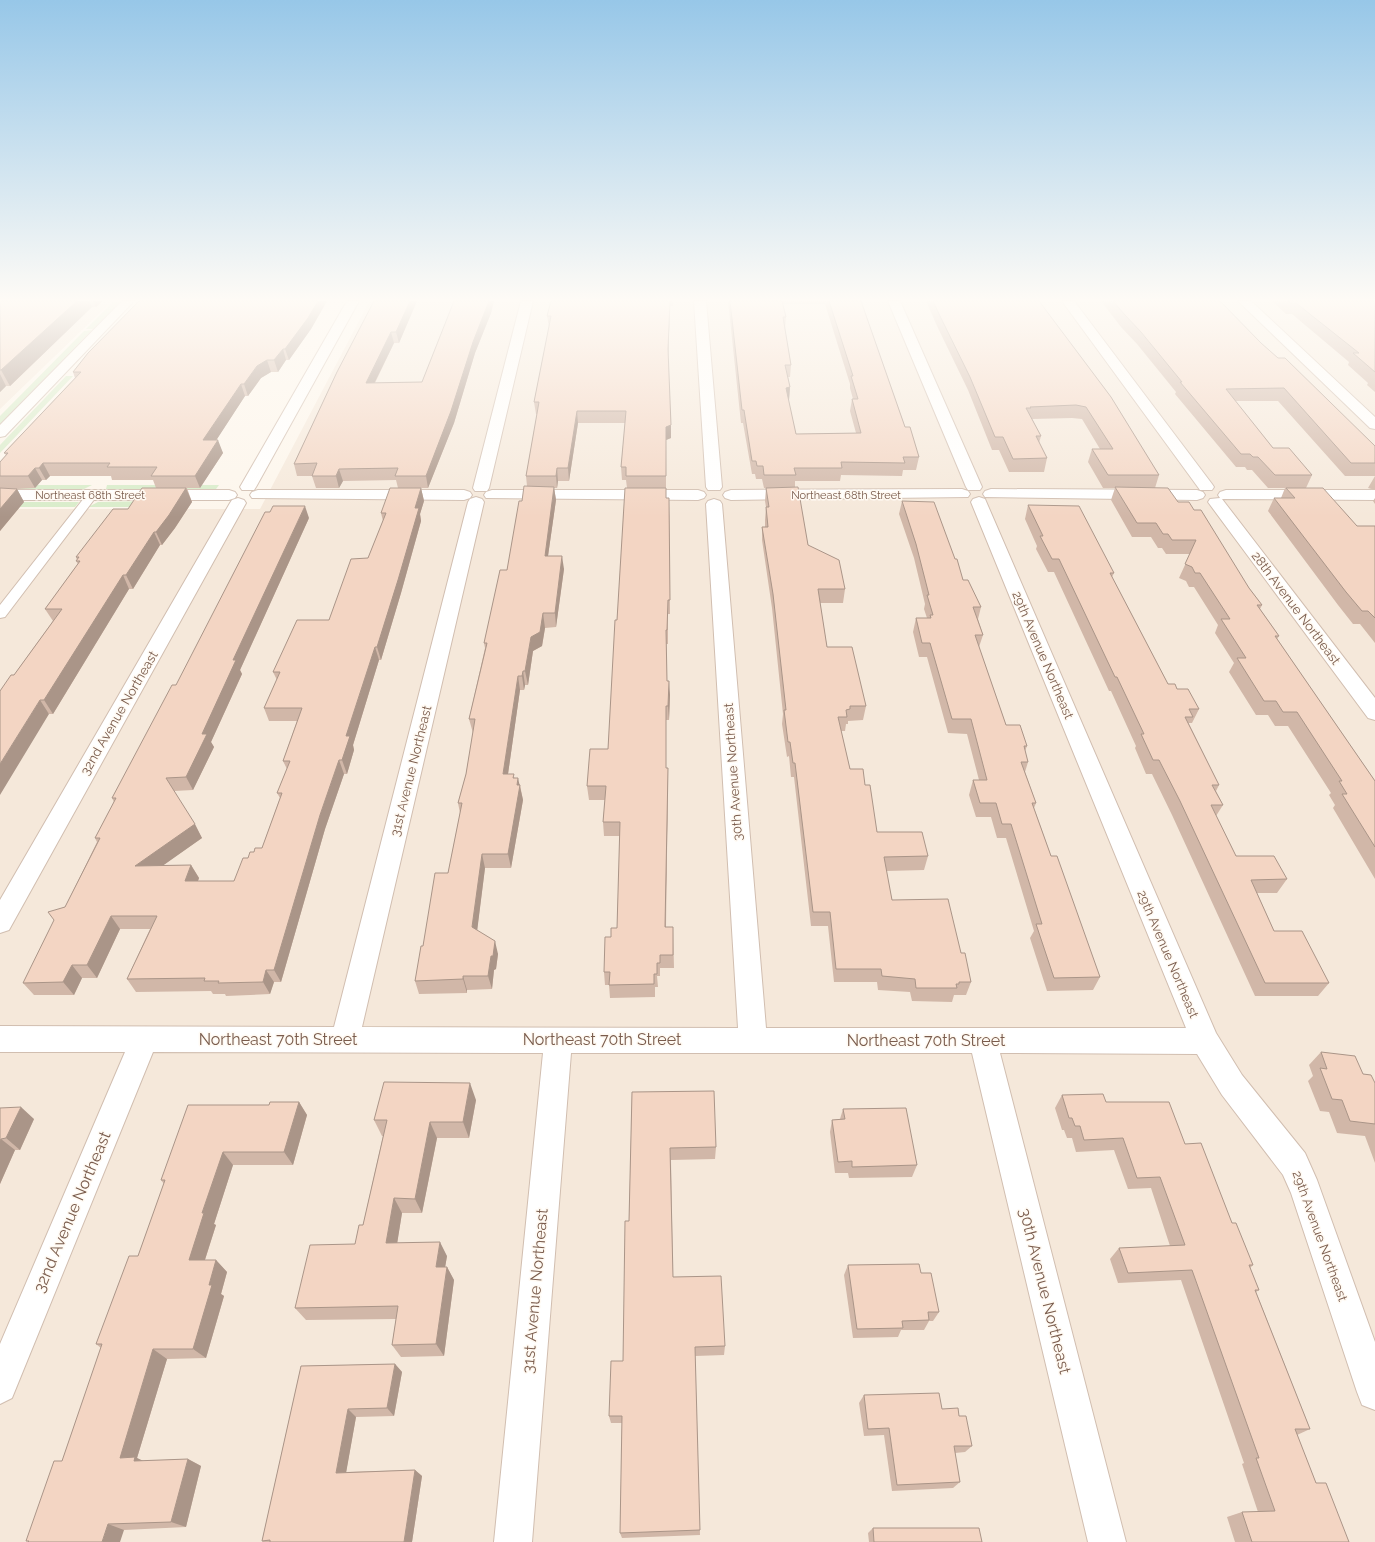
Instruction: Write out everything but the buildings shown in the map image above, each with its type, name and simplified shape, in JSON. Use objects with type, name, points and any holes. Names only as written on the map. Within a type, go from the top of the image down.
[{"type":"street","points":[[0,433],[58,373]]},
{"type":"street","name":"32nd Avenue Northeast","points":[[0,923],[312,373]]},
{"type":"street","name":"31st Avenue Northeast","points":[[345,1039],[509,373]]},
{"type":"street","name":"30th Avenue Northeast","points":[[705,373],[753,1040]]},
{"type":"street","name":"29th Avenue Northeast","points":[[925,373],[977,494],[1205,1041],[1232,1085],[1294,1164],[1306,1191],[1375,1392]]},
{"type":"street","points":[[1118,373],[1201,491],[1217,488],[1221,498],[1375,495]]},
{"type":"street","points":[[1320,373],[1375,425]]},
{"type":"street","name":"Northeast 68th Street","points":[[0,495],[714,495],[1201,491]]},
{"type":"street","name":"28th Avenue Northeast","points":[[1221,498],[1375,713]]},
{"type":"street","name":"Northeast 70th Street","points":[[0,1039],[1205,1041]]},
{"type":"street","name":"32nd Avenue Northeast","points":[[0,1386],[144,1039]]},
{"type":"street","name":"31st Avenue Northeast","points":[[513,1542],[558,1039]]},
{"type":"street","name":"30th Avenue Northeast","points":[[982,1040],[1107,1542]]},
{"type":"lane","points":[[0,614],[92,495]]},
{"type":"shaded area","points":[[0,373],[37,373],[0,409]]},
{"type":"shaded area","points":[[332,373],[1375,373],[1375,1542],[0,1542],[0,509],[260,509]]},
{"type":"green space","points":[[43,373],[50,373],[0,424],[0,416]]},
{"type":"green space","points":[[66,376],[73,376],[0,453],[0,445]]},
{"type":"green space","points":[[0,485],[92,485],[84,489],[0,489]]},
{"type":"green space","points":[[107,485],[219,485],[216,489],[106,489]]},
{"type":"green space","points":[[154,501],[151,507],[88,507],[98,502]]},
{"type":"green space","points":[[0,502],[79,502],[75,507],[0,507]]}]
